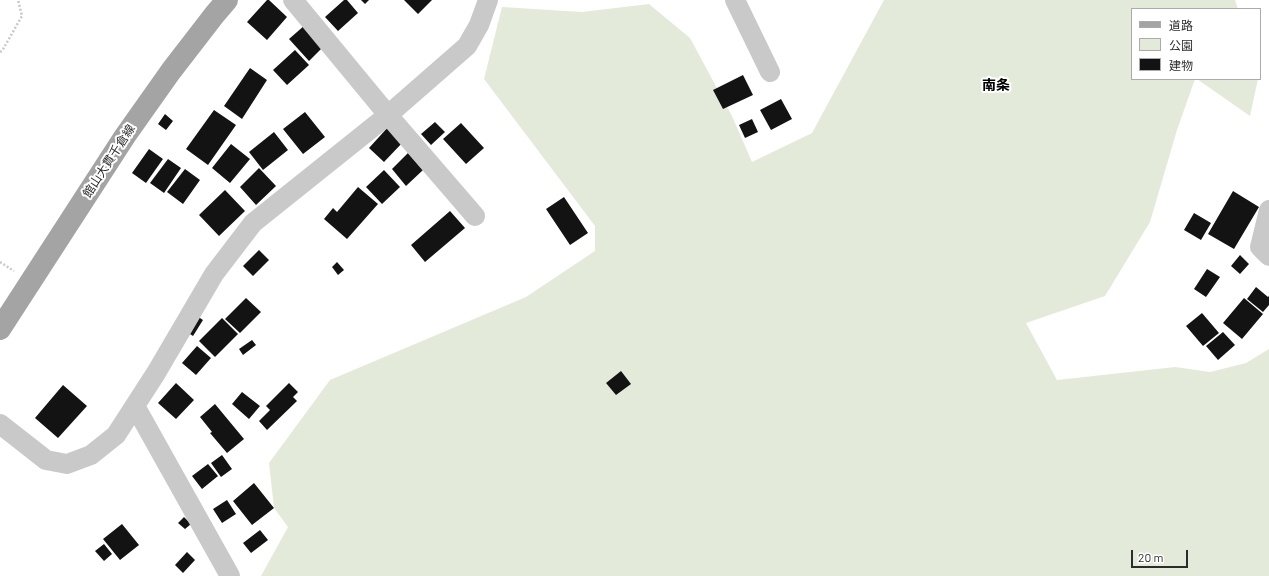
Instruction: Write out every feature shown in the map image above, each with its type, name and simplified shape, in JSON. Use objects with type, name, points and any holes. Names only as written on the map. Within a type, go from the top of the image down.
[{"type":"main road","name":"館山大貫千倉線","points":[[0,329],[125,136],[172,70],[227,0]]},
{"type":"street","points":[[293,0],[388,116],[475,216]]},
{"type":"street","points":[[0,424],[46,460],[67,464],[91,455],[116,435],[156,373],[214,274],[253,223],[388,116],[467,46],[479,25],[488,0]]},
{"type":"street","points":[[735,0],[770,72]]},
{"type":"street","points":[[1269,210],[1260,247],[1269,256]]},
{"type":"street","points":[[135,406],[230,576]]},
{"type":"path","points":[[0,52],[22,16],[18,0]]},
{"type":"green space","points":[[884,0],[1235,0],[1238,8],[1131,8],[1131,80],[1195,80],[1177,130],[1150,222],[1105,296],[1026,323],[1057,380],[1175,367],[1210,372],[1246,363],[1269,349],[1269,576],[261,576],[288,527],[274,508],[269,463],[330,380],[526,297],[595,251],[595,226],[484,79],[502,7],[582,12],[649,4],[690,38],[732,116],[752,162],[812,133]]},
{"type":"green space","points":[[1198,80],[1258,80],[1250,116]]},
{"type":"building","points":[[267,0],[269,0],[287,17],[267,40],[247,22]]},
{"type":"building","points":[[344,0],[347,0],[358,13],[338,31],[325,17]]},
{"type":"building","points":[[361,0],[369,0],[365,4]]},
{"type":"building","points":[[404,0],[432,0],[418,14]]},
{"type":"building","points":[[305,25],[324,46],[309,61],[289,39]]},
{"type":"building","points":[[295,50],[309,65],[287,85],[273,70]]},
{"type":"building","points":[[250,68],[267,80],[242,119],[224,106]]},
{"type":"building","points":[[743,75],[753,95],[723,109],[713,90]]},
{"type":"building","points":[[781,99],[792,119],[771,130],[760,110]]},
{"type":"building","points":[[214,110],[236,125],[208,165],[186,149]]},
{"type":"building","points":[[305,112],[325,137],[303,154],[283,129]]},
{"type":"building","points":[[165,114],[173,121],[166,130],[158,124]]},
{"type":"building","points":[[752,119],[758,132],[745,138],[739,125]]},
{"type":"building","points":[[435,122],[445,132],[431,145],[421,134]]},
{"type":"building","points":[[461,123],[484,148],[466,164],[443,139]]},
{"type":"building","points":[[389,126],[404,141],[384,162],[369,148]]},
{"type":"building","points":[[274,132],[288,150],[263,170],[249,152]]},
{"type":"building","points":[[231,144],[250,159],[230,183],[212,168]]},
{"type":"building","points":[[149,149],[163,159],[146,183],[132,173]]},
{"type":"building","points":[[408,153],[423,170],[406,186],[392,169]]},
{"type":"building","points":[[168,159],[181,168],[164,193],[150,183]]},
{"type":"building","points":[[259,168],[276,186],[256,205],[240,187]]},
{"type":"building","points":[[185,169],[200,180],[183,204],[167,192]]},
{"type":"building","points":[[384,170],[400,187],[382,204],[366,187]]},
{"type":"building","points":[[358,187],[378,204],[347,239],[324,219],[333,208],[337,212]]},
{"type":"building","points":[[225,190],[245,211],[219,236],[199,215]]},
{"type":"building","points":[[1233,191],[1259,207],[1234,249],[1208,234]]},
{"type":"building","points":[[564,197],[588,233],[570,245],[546,209]]},
{"type":"building","points":[[450,211],[465,228],[425,262],[411,245]]},
{"type":"building","points":[[1194,213],[1211,223],[1201,240],[1184,230]]},
{"type":"building","points":[[259,250],[269,260],[253,276],[243,266]]},
{"type":"building","points":[[1240,255],[1249,264],[1240,274],[1231,266]]},
{"type":"building","points":[[337,262],[344,270],[338,275],[332,267]]},
{"type":"building","points":[[1207,269],[1220,277],[1206,297],[1194,289]]},
{"type":"building","points":[[1256,287],[1268,297],[1269,296],[1269,305],[1263,312],[1247,299]]},
{"type":"building","points":[[246,298],[261,312],[240,333],[225,319]]},
{"type":"building","points":[[1244,298],[1263,314],[1242,339],[1223,323]]},
{"type":"building","points":[[1202,313],[1219,333],[1203,346],[1186,326]]},
{"type":"building","points":[[197,316],[203,320],[193,336],[187,332]]},
{"type":"building","points":[[222,318],[238,334],[215,357],[199,341]]},
{"type":"building","points":[[1223,332],[1235,345],[1218,360],[1206,346]]},
{"type":"building","points":[[252,340],[256,345],[243,355],[239,349]]},
{"type":"building","points":[[197,346],[211,358],[196,375],[182,363]]},
{"type":"building","points":[[621,371],[631,384],[616,395],[606,383]]},
{"type":"building","points":[[176,383],[194,400],[176,419],[158,403]]},
{"type":"building","points":[[289,383],[298,392],[293,397],[297,401],[267,430],[259,421],[270,410],[266,406]]},
{"type":"building","points":[[63,385],[87,406],[58,438],[35,418]]},
{"type":"building","points":[[242,392],[260,406],[249,419],[232,404]]},
{"type":"building","points":[[215,404],[244,439],[227,453],[210,433],[212,432],[200,417]]},
{"type":"building","points":[[222,455],[232,469],[221,477],[211,463]]},
{"type":"building","points":[[208,464],[218,476],[202,489],[192,476]]},
{"type":"building","points":[[254,483],[274,508],[252,525],[233,501]]},
{"type":"building","points":[[227,500],[236,514],[222,523],[213,509]]},
{"type":"building","points":[[184,517],[191,524],[185,529],[178,523]]},
{"type":"building","points":[[122,524],[139,545],[120,560],[103,539]]},
{"type":"building","points":[[260,530],[268,540],[251,553],[243,543]]},
{"type":"building","points":[[104,544],[112,554],[104,561],[95,551]]},
{"type":"building","points":[[187,552],[195,560],[183,573],[175,565]]},
{"type":"district","name":"南条","points":[[996,85]]}]
